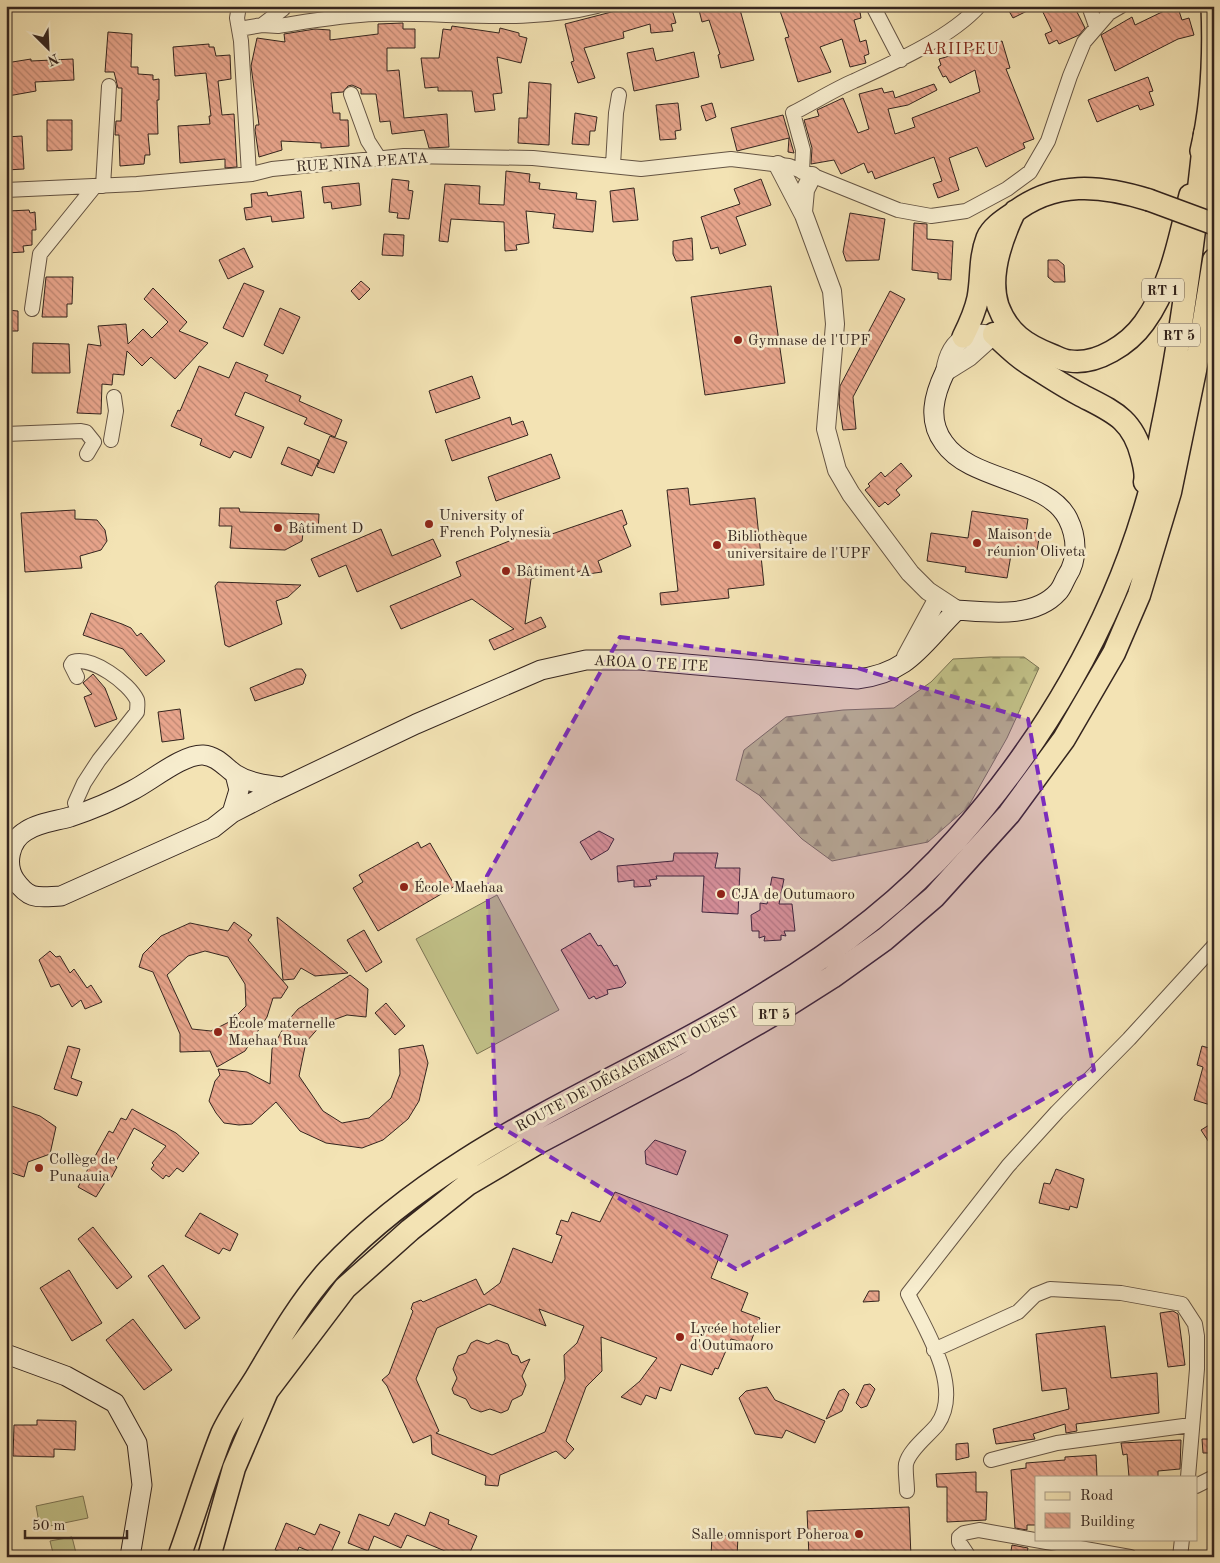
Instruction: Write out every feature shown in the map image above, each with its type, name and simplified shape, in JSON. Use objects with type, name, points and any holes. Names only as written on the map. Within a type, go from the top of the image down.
[{"type":"highway","name":"ROUTE DE DÉGAGEMENT OUEST","points":[[179,1557],[224,1430],[290,1322],[327,1272],[376,1225],[438,1177],[506,1133],[769,992],[864,926],[953,844],[991,799],[1041,731],[1091,643],[1137,532],[1148,498],[1174,367],[1193,245],[1205,134]]},
{"type":"highway","name":"ROUTE DE DÉGAGEMENT OUEST","points":[[209,1557],[234,1468],[267,1390],[345,1288],[410,1230],[468,1184],[539,1142],[685,1066],[832,977],[885,939],[934,897],[1009,814],[1064,739],[1114,653],[1139,595],[1170,492],[1214,260]]},
{"type":"highway","points":[[1198,351],[1214,308]]},
{"type":"highway","points":[[999,326],[1016,356],[1080,394],[1108,407],[1121,417],[1133,431],[1146,475],[1137,532]]},
{"type":"main road","name":"RT 1","points":[[1015,211],[1004,238],[995,279],[999,326],[1035,348],[1070,361],[1094,358],[1120,347],[1143,324],[1157,304],[1174,261],[1205,134],[1210,80],[1212,6]]},
{"type":"main road","points":[[963,338],[978,297],[979,270],[988,236],[1015,211],[1033,199],[1067,188],[1090,187],[1119,191],[1214,224]]},
{"type":"main road","points":[[978,297],[999,326]]},
{"type":"main road","points":[[945,372],[936,391],[933,406],[937,428],[944,443],[958,458],[974,467],[1047,496],[1067,517],[1075,541],[1073,566],[1058,593],[1040,605],[1019,611],[957,610]]},
{"type":"main road","name":"AROA O TE ITE","points":[[8,864],[11,874],[24,892],[36,897],[61,896],[213,828],[232,813],[347,756],[541,670],[586,660],[640,660],[857,679],[879,677],[899,667],[916,655],[957,610]]},
{"type":"main road","points":[[8,864],[10,852],[16,840],[26,831],[80,813],[134,790],[186,759],[204,755],[224,762],[235,774],[252,782],[282,787]]},
{"type":"main road","points":[[232,813],[239,790],[235,774]]},
{"type":"main road","points":[[6,1354],[66,1376],[115,1403],[137,1443],[142,1485],[130,1557]]},
{"type":"street","points":[[239,6],[237,18],[249,174]]},
{"type":"street","points":[[262,25],[283,9],[283,6]]},
{"type":"street","points":[[239,30],[262,25],[278,26],[378,14],[563,13],[597,6]]},
{"type":"street","points":[[872,6],[902,60]]},
{"type":"street","points":[[957,610],[928,591],[898,558],[851,494],[837,470],[830,453],[826,422],[835,324],[832,291],[802,212],[795,170],[803,150],[793,113],[854,81],[902,60],[970,16],[979,6]]},
{"type":"street","points":[[1089,6],[1096,26]]},
{"type":"street","name":"RUE NINA PEATA","points":[[6,190],[99,186],[249,174],[272,169],[404,156],[534,158],[641,169],[731,159],[795,170],[898,210],[931,216],[966,211],[1007,189],[1030,172],[1048,141],[1070,76],[1084,42],[1108,13],[1121,6]]},
{"type":"street","points":[[32,309],[40,254],[99,186],[109,86]]},
{"type":"street","points":[[351,94],[368,141],[379,158]]},
{"type":"street","points":[[613,165],[616,107],[619,96]]},
{"type":"street","points":[[795,170],[805,190],[802,212]]},
{"type":"street","points":[[945,372],[950,352],[963,338],[970,334],[999,326]]},
{"type":"street","points":[[945,372],[970,357],[999,326]]},
{"type":"street","points":[[111,440],[116,411],[114,397]]},
{"type":"street","points":[[6,434],[86,432],[94,442],[87,454]]},
{"type":"street","points":[[899,667],[918,638],[938,598]]},
{"type":"street","points":[[77,677],[70,665],[73,662],[89,662],[111,673],[129,688],[138,702],[137,712],[84,783],[75,802],[80,813]]},
{"type":"street","points":[[907,1491],[907,1462],[938,1424],[945,1407],[947,1388],[934,1350],[908,1294],[1008,1166],[1129,1039],[1214,946]]},
{"type":"street","points":[[934,1350],[1018,1312],[1035,1295],[1050,1289],[1121,1293],[1182,1304],[1195,1324],[1197,1336],[1188,1476]]},
{"type":"street","points":[[991,1460],[1057,1443],[1191,1425]]},
{"type":"street","points":[[1198,1485],[1214,1477]]},
{"type":"street","points":[[969,1557],[959,1542],[959,1537],[971,1532],[988,1531],[1038,1542],[1130,1557]]},
{"type":"street","points":[[1180,1557],[1182,1540]]},
{"type":"highlighted area","points":[[620,637],[854,667],[1028,719],[1094,1070],[907,1177],[736,1269],[496,1124],[487,876]]},
{"type":"green space","points":[[1024,657],[1039,668],[1007,738],[968,807],[928,842],[832,861],[802,839],[759,795],[736,780],[744,750],[786,717],[843,710],[894,708],[931,682],[953,659]]},
{"type":"green space","points":[[497,895],[559,1010],[477,1054],[416,939]]},
{"type":"green space","points":[[83,1496],[88,1518],[40,1528],[36,1506]]},
{"type":"green space","points":[[72,1537],[77,1557],[54,1557],[50,1541]]},
{"type":"building","points":[[622,6],[671,6],[676,23],[671,24],[673,31],[651,33],[650,24],[623,32],[624,38],[584,48],[595,78],[578,83],[571,62],[574,61],[565,24],[623,9]]},
{"type":"building","points":[[698,6],[739,6],[754,60],[721,68],[718,55],[720,54],[709,20],[702,22]]},
{"type":"building","points":[[796,6],[859,6],[861,18],[854,20],[860,42],[866,40],[869,54],[864,56],[866,63],[850,67],[842,39],[820,47],[831,72],[798,82],[785,38],[789,37],[780,11]]},
{"type":"building","points":[[1006,6],[1037,6],[1013,18]]},
{"type":"building","points":[[1040,6],[1074,6],[1085,28],[1079,35],[1059,44],[1057,40],[1049,44],[1045,34],[1052,31]]},
{"type":"building","points":[[1178,8],[1182,20],[1189,18],[1194,35],[1178,39],[1115,71],[1101,35],[1132,17],[1135,25],[1164,11]]},
{"type":"building","points":[[403,23],[403,29],[415,29],[415,48],[387,48],[387,71],[399,70],[404,118],[447,114],[449,147],[429,148],[424,130],[392,134],[390,121],[380,122],[376,94],[361,94],[361,89],[352,85],[348,86],[343,92],[331,93],[333,113],[340,113],[340,120],[348,120],[349,146],[321,148],[321,143],[281,141],[282,150],[259,157],[255,130],[256,125],[259,125],[251,66],[257,38],[285,42],[284,34],[315,29],[330,30],[330,40],[378,34],[378,24]]},
{"type":"building","points":[[452,26],[499,33],[500,28],[519,33],[519,36],[527,38],[521,63],[497,57],[502,93],[493,94],[495,110],[475,112],[472,91],[438,91],[438,87],[425,88],[421,58],[439,58],[443,29],[451,30]]},
{"type":"building","points":[[108,32],[132,34],[131,67],[138,67],[138,74],[153,75],[153,80],[159,79],[159,100],[157,100],[158,134],[148,134],[150,155],[145,155],[144,164],[120,166],[119,135],[115,135],[116,121],[121,121],[122,88],[118,88],[114,72],[105,72]]},
{"type":"building","points":[[1002,41],[1010,68],[1006,69],[1034,139],[1023,143],[1025,148],[986,167],[977,147],[949,158],[959,190],[938,198],[933,184],[942,181],[934,157],[875,179],[872,171],[868,173],[864,163],[841,174],[834,160],[811,164],[812,148],[804,120],[819,116],[817,110],[843,98],[858,133],[869,129],[859,94],[882,88],[884,93],[893,91],[895,98],[934,84],[937,90],[908,105],[888,109],[895,134],[915,127],[912,118],[980,92],[975,70],[950,83],[946,76],[943,77],[938,67],[941,65],[939,59]]},
{"type":"building","points":[[209,44],[209,47],[214,47],[216,56],[230,55],[231,79],[218,81],[222,115],[234,114],[237,167],[225,168],[225,159],[180,163],[178,126],[210,124],[209,116],[211,116],[206,73],[175,76],[173,47]]},
{"type":"building","points":[[653,48],[656,61],[694,52],[699,77],[634,91],[627,53]]},
{"type":"building","points":[[31,59],[31,61],[73,59],[74,80],[35,82],[36,91],[8,96],[6,63]]},
{"type":"building","points":[[1148,77],[1153,91],[1149,92],[1154,105],[1140,110],[1138,105],[1097,122],[1088,100]]},
{"type":"building","points":[[529,82],[551,84],[549,145],[518,143],[519,118],[527,118]]},
{"type":"building","points":[[678,103],[681,130],[675,131],[676,139],[660,140],[656,105]]},
{"type":"building","points":[[712,103],[716,117],[706,121],[701,106]]},
{"type":"building","points":[[575,113],[597,117],[595,131],[590,131],[589,145],[572,144]]},
{"type":"building","points":[[783,115],[794,153],[788,152],[789,138],[737,151],[731,128]]},
{"type":"building","points":[[47,120],[72,120],[72,150],[47,151]]},
{"type":"building","points":[[22,136],[24,169],[6,170],[6,137]]},
{"type":"building","points":[[506,171],[530,174],[529,182],[540,183],[539,189],[577,193],[576,199],[596,201],[593,232],[553,228],[555,214],[526,211],[529,243],[516,245],[517,250],[505,251],[504,222],[451,219],[448,242],[439,241],[445,184],[480,186],[479,204],[504,205]]},
{"type":"building","points":[[392,179],[409,181],[408,190],[413,191],[409,219],[397,218],[398,213],[389,212]]},
{"type":"building","points":[[761,179],[771,205],[736,217],[746,245],[720,254],[718,247],[711,249],[701,217],[740,204],[734,189]]},
{"type":"building","points":[[359,183],[361,205],[332,209],[331,202],[324,203],[322,187]]},
{"type":"building","points":[[634,188],[638,220],[613,222],[610,191]]},
{"type":"building","points":[[301,191],[304,218],[272,222],[271,216],[246,220],[244,208],[252,207],[251,194],[267,192],[268,196]]},
{"type":"building","points":[[29,210],[30,213],[35,212],[36,230],[32,230],[32,245],[23,246],[24,252],[6,253],[6,214],[8,211]]},
{"type":"building","points":[[850,213],[885,219],[879,260],[846,261],[843,252]]},
{"type":"building","points":[[914,223],[927,224],[927,239],[953,241],[951,280],[938,279],[938,273],[912,270]]},
{"type":"building","points":[[384,234],[404,235],[403,256],[382,255]]},
{"type":"building","points":[[692,238],[693,260],[676,261],[673,254],[673,241]]},
{"type":"building","points":[[244,248],[253,267],[228,279],[219,260]]},
{"type":"building","points":[[1048,260],[1058,260],[1064,265],[1065,282],[1054,282],[1048,277]]},
{"type":"building","points":[[46,277],[73,277],[72,304],[67,304],[67,317],[42,317]]},
{"type":"building","points":[[361,281],[370,289],[359,300],[351,291]]},
{"type":"building","points":[[244,283],[264,291],[243,337],[223,328]]},
{"type":"building","name":"Gymnase de l'UPF","points":[[771,286],[785,383],[705,395],[691,297]]},
{"type":"building","points":[[153,288],[187,322],[179,331],[208,343],[175,379],[151,357],[142,366],[127,351],[124,375],[113,374],[112,385],[102,384],[101,414],[77,413],[88,344],[101,346],[98,326],[126,324],[128,344],[143,329],[152,338],[168,322],[144,299]]},
{"type":"building","points":[[890,291],[905,299],[853,397],[856,429],[843,430],[839,404],[840,386]]},
{"type":"building","points":[[280,308],[300,317],[283,354],[264,345]]},
{"type":"building","points":[[6,310],[18,311],[18,331],[6,331]]},
{"type":"building","points":[[33,343],[69,344],[70,373],[32,373]]},
{"type":"building","points":[[236,362],[268,375],[265,381],[301,396],[299,401],[342,420],[335,437],[304,424],[307,418],[245,392],[235,415],[264,427],[251,458],[234,451],[230,458],[200,445],[202,439],[171,426],[178,410],[180,411],[199,366],[229,378]]},
{"type":"building","points":[[472,376],[480,398],[436,413],[429,391]]},
{"type":"building","points":[[510,417],[512,425],[523,421],[528,435],[452,461],[445,440]]},
{"type":"building","points":[[330,436],[347,442],[334,473],[317,467]]},
{"type":"building","points":[[288,447],[319,460],[312,476],[281,464]]},
{"type":"building","points":[[551,454],[560,478],[496,501],[488,477]]},
{"type":"building","points":[[901,463],[912,476],[896,490],[900,495],[888,505],[885,502],[879,507],[865,490],[870,486],[868,484],[881,472],[885,477]]},
{"type":"building","name":"Bibliothèque universitaire de l'UPF","points":[[688,488],[690,505],[755,498],[764,585],[728,589],[729,598],[661,605],[660,593],[678,591],[667,490]]},
{"type":"building","name":"Bâtiment D","points":[[220,508],[239,508],[240,512],[319,514],[318,533],[303,533],[302,541],[285,550],[230,548],[232,526],[219,526]]},
{"type":"building","points":[[75,510],[75,519],[97,520],[105,530],[107,541],[101,550],[80,556],[82,568],[25,572],[21,513]]},
{"type":"building","name":"Bâtiment A","points":[[622,510],[627,524],[623,526],[631,546],[598,561],[602,572],[588,574],[585,569],[565,577],[560,568],[531,579],[525,624],[541,617],[546,627],[494,650],[489,640],[514,629],[472,599],[401,629],[390,606],[461,576],[456,562],[545,527],[549,535]]},
{"type":"building","name":"Maison de réunion Oliveta","points":[[972,511],[1028,519],[1026,532],[1040,533],[1037,550],[1012,549],[1007,578],[965,572],[966,567],[927,561],[931,533],[968,538]]},
{"type":"building","points":[[381,529],[392,556],[433,539],[441,556],[357,592],[346,565],[319,577],[311,559]]},
{"type":"building","points":[[218,582],[301,585],[288,597],[276,601],[282,624],[229,647],[225,645],[215,586]]},
{"type":"building","points":[[91,613],[131,628],[137,636],[141,633],[165,661],[146,676],[123,649],[83,635]]},
{"type":"building","points":[[296,669],[302,669],[306,675],[303,684],[255,701],[250,688]]},
{"type":"building","points":[[93,674],[105,688],[117,719],[95,727],[84,697],[92,694],[83,683]]},
{"type":"building","points":[[180,709],[184,739],[162,742],[158,712]]},
{"type":"building","points":[[599,831],[614,839],[608,850],[591,860],[580,842]]},
{"type":"building","name":"École Maehaa","points":[[418,842],[421,848],[430,843],[455,886],[378,931],[353,888],[363,882],[359,875]]},
{"type":"building","name":"CJA de Outumaoro","points":[[674,853],[718,853],[715,868],[740,868],[738,914],[702,912],[704,876],[656,876],[657,879],[649,880],[651,886],[634,887],[634,880],[618,882],[617,866],[673,861]]},
{"type":"building","name":"CJA de Outumaoro","points":[[772,877],[784,879],[779,904],[792,904],[795,931],[784,931],[786,936],[781,935],[781,940],[764,941],[765,936],[759,938],[759,931],[752,931],[751,915],[760,910],[760,903],[767,904]]},
{"type":"building","points":[[277,917],[348,973],[315,976],[301,968],[294,979],[283,980]]},
{"type":"building","points":[[234,922],[252,935],[248,940],[288,987],[281,998],[273,998],[267,1017],[245,1051],[217,1067],[210,1051],[180,1052],[180,1034],[153,972],[139,967],[143,954],[161,936],[190,923],[228,931]],"holes":[[[205,951],[228,957],[245,984],[246,1006],[231,1021],[211,1031],[192,1029],[167,975],[188,956]]]},
{"type":"building","points":[[364,930],[382,962],[366,972],[347,940]]},
{"type":"building","points":[[590,933],[598,946],[601,945],[614,966],[617,965],[626,983],[622,987],[607,990],[608,994],[596,999],[594,996],[589,999],[561,950]]},
{"type":"building","points":[[50,951],[56,957],[60,956],[70,973],[74,969],[87,988],[91,985],[102,1002],[85,1009],[81,1000],[72,1007],[59,984],[51,987],[39,960]]},
{"type":"building","points":[[350,975],[368,989],[366,1017],[347,1015],[322,1024],[306,1042],[299,1076],[323,1111],[342,1123],[369,1118],[391,1098],[400,1074],[399,1049],[423,1045],[428,1063],[419,1101],[408,1119],[383,1140],[362,1148],[326,1143],[300,1131],[276,1102],[252,1124],[224,1123],[209,1101],[215,1081],[220,1075],[218,1069],[247,1072],[270,1084],[272,1049],[286,1023],[298,1009]]},
{"type":"building","name":"École maternelle Maehaa Rua","points":[[386,1003],[405,1026],[395,1035],[375,1013]]},
{"type":"building","points":[[1211,1042],[1214,1042],[1214,1106],[1194,1100],[1203,1067],[1197,1065],[1202,1046],[1209,1048]]},
{"type":"building","points":[[68,1046],[80,1049],[71,1078],[82,1082],[77,1096],[54,1089]]},
{"type":"building","points":[[6,1104],[40,1116],[56,1127],[50,1154],[28,1162],[24,1177],[6,1171]]},
{"type":"building","points":[[132,1109],[176,1133],[199,1153],[183,1172],[177,1168],[169,1177],[166,1175],[163,1179],[151,1169],[154,1165],[152,1163],[166,1146],[134,1128],[114,1165],[117,1167],[109,1182],[106,1181],[96,1197],[78,1187],[109,1131],[113,1133],[121,1118],[126,1120]]},
{"type":"building","points":[[1214,1122],[1214,1150],[1201,1130]]},
{"type":"building","points":[[655,1140],[686,1151],[677,1175],[646,1164],[645,1151]]},
{"type":"building","points":[[1056,1169],[1084,1179],[1077,1208],[1070,1206],[1069,1210],[1039,1203],[1044,1183],[1050,1184]]},
{"type":"building","name":"Lycée hotelier d'Outumaoro","points":[[615,1192],[728,1235],[711,1278],[748,1293],[741,1311],[760,1318],[750,1344],[731,1339],[718,1369],[715,1368],[712,1375],[681,1364],[671,1391],[660,1387],[656,1399],[646,1395],[641,1405],[621,1397],[640,1381],[657,1358],[601,1337],[602,1371],[586,1387],[566,1441],[574,1449],[565,1459],[556,1451],[500,1475],[498,1486],[485,1485],[486,1476],[432,1454],[431,1435],[413,1443],[387,1386],[382,1380],[389,1374],[413,1311],[411,1309],[413,1303],[421,1300],[423,1302],[476,1279],[484,1295],[500,1283],[513,1248],[552,1263],[562,1236],[556,1234],[561,1220],[568,1222],[572,1212],[600,1222]],"holes":[[[489,1304],[546,1326],[539,1309],[584,1326],[577,1343],[564,1355],[565,1379],[545,1432],[492,1455],[436,1433],[439,1431],[416,1379],[437,1328]]]},
{"type":"building","points":[[200,1213],[238,1234],[230,1251],[223,1248],[219,1254],[185,1236]]},
{"type":"building","points":[[93,1227],[132,1277],[117,1289],[78,1239]]},
{"type":"building","points":[[163,1265],[200,1318],[185,1329],[148,1276]]},
{"type":"building","points":[[69,1270],[102,1323],[72,1341],[40,1288]]},
{"type":"building","points":[[869,1291],[879,1291],[879,1301],[863,1302]]},
{"type":"building","points":[[1173,1311],[1178,1314],[1185,1365],[1168,1367],[1160,1313]]},
{"type":"building","points":[[133,1319],[172,1370],[144,1390],[106,1340]]},
{"type":"building","points":[[1105,1326],[1111,1378],[1157,1373],[1159,1413],[1076,1424],[1077,1431],[1066,1433],[1065,1424],[1033,1434],[1035,1439],[996,1444],[993,1429],[1069,1409],[1066,1388],[1042,1391],[1036,1334]]},
{"type":"building","points":[[477,1340],[488,1344],[497,1340],[508,1344],[512,1354],[518,1356],[521,1363],[530,1359],[522,1376],[526,1385],[522,1395],[512,1400],[508,1410],[501,1413],[490,1409],[481,1412],[471,1408],[466,1399],[454,1394],[452,1389],[457,1378],[453,1369],[458,1356],[466,1353],[471,1343]]},
{"type":"building","points":[[870,1384],[875,1389],[867,1406],[861,1408],[856,1403],[864,1385]]},
{"type":"building","name":"Lycée hotelier d'Outumaoro","points":[[767,1387],[775,1400],[825,1421],[815,1443],[786,1430],[782,1438],[755,1434],[739,1398],[746,1391]]},
{"type":"building","points":[[844,1389],[849,1394],[842,1411],[826,1419],[839,1391]]},
{"type":"building","points":[[37,1420],[76,1421],[75,1450],[54,1449],[54,1457],[13,1456],[14,1425],[37,1425]]},
{"type":"building","points":[[1202,1439],[1214,1439],[1214,1453],[1203,1453]]},
{"type":"building","points":[[1181,1440],[1180,1469],[1158,1471],[1158,1476],[1129,1476],[1127,1454],[1123,1455],[1121,1443]]},
{"type":"building","points":[[968,1443],[969,1457],[956,1460],[956,1444]]},
{"type":"building","points":[[1096,1455],[1097,1476],[1035,1476],[1035,1525],[1027,1525],[1027,1530],[1015,1528],[1011,1470],[1026,1468],[1026,1463],[1065,1460],[1065,1457]]},
{"type":"building","points":[[976,1472],[976,1492],[987,1492],[986,1520],[947,1522],[947,1487],[937,1487],[936,1474]]},
{"type":"building","name":"Salle omnisport Poheroa","points":[[909,1507],[911,1557],[809,1557],[807,1511]]},
{"type":"building","points":[[430,1512],[449,1520],[448,1524],[477,1536],[468,1557],[459,1557],[407,1535],[401,1548],[374,1536],[368,1551],[348,1543],[359,1514],[389,1526],[395,1513],[425,1526]]},
{"type":"building","points":[[286,1523],[315,1535],[320,1524],[340,1532],[329,1557],[323,1557],[299,1547],[295,1557],[275,1550]]},
{"type":"building","points":[[712,1535],[738,1536],[737,1557],[711,1557]]},
{"type":"building","points":[[1012,1545],[1028,1548],[1026,1557],[1010,1557]]},
{"type":"place","name":"Gymnase de l'UPF","points":[[738,340]]},
{"type":"place","name":"University of French Polynesia","points":[[429,524]]},
{"type":"place","name":"Bâtiment D","points":[[278,528]]},
{"type":"place","name":"Maison de réunion Oliveta","points":[[977,543]]},
{"type":"place","name":"Bibliothèque universitaire de l'UPF","points":[[717,545]]},
{"type":"place","name":"Bâtiment A","points":[[506,571]]},
{"type":"place","name":"École Maehaa","points":[[404,887]]},
{"type":"place","name":"CJA de Outumaoro","points":[[721,894]]},
{"type":"place","name":"École maternelle Maehaa Rua","points":[[218,1032]]},
{"type":"place","name":"Collège de Punaauia","points":[[39,1168]]},
{"type":"place","name":"Lycée hotelier d'Outumaoro","points":[[680,1337]]},
{"type":"place","name":"Salle omnisport Poheroa","points":[[859,1534]]},
{"type":"district","name":"ARIIPEU","points":[[961,48]]}]
